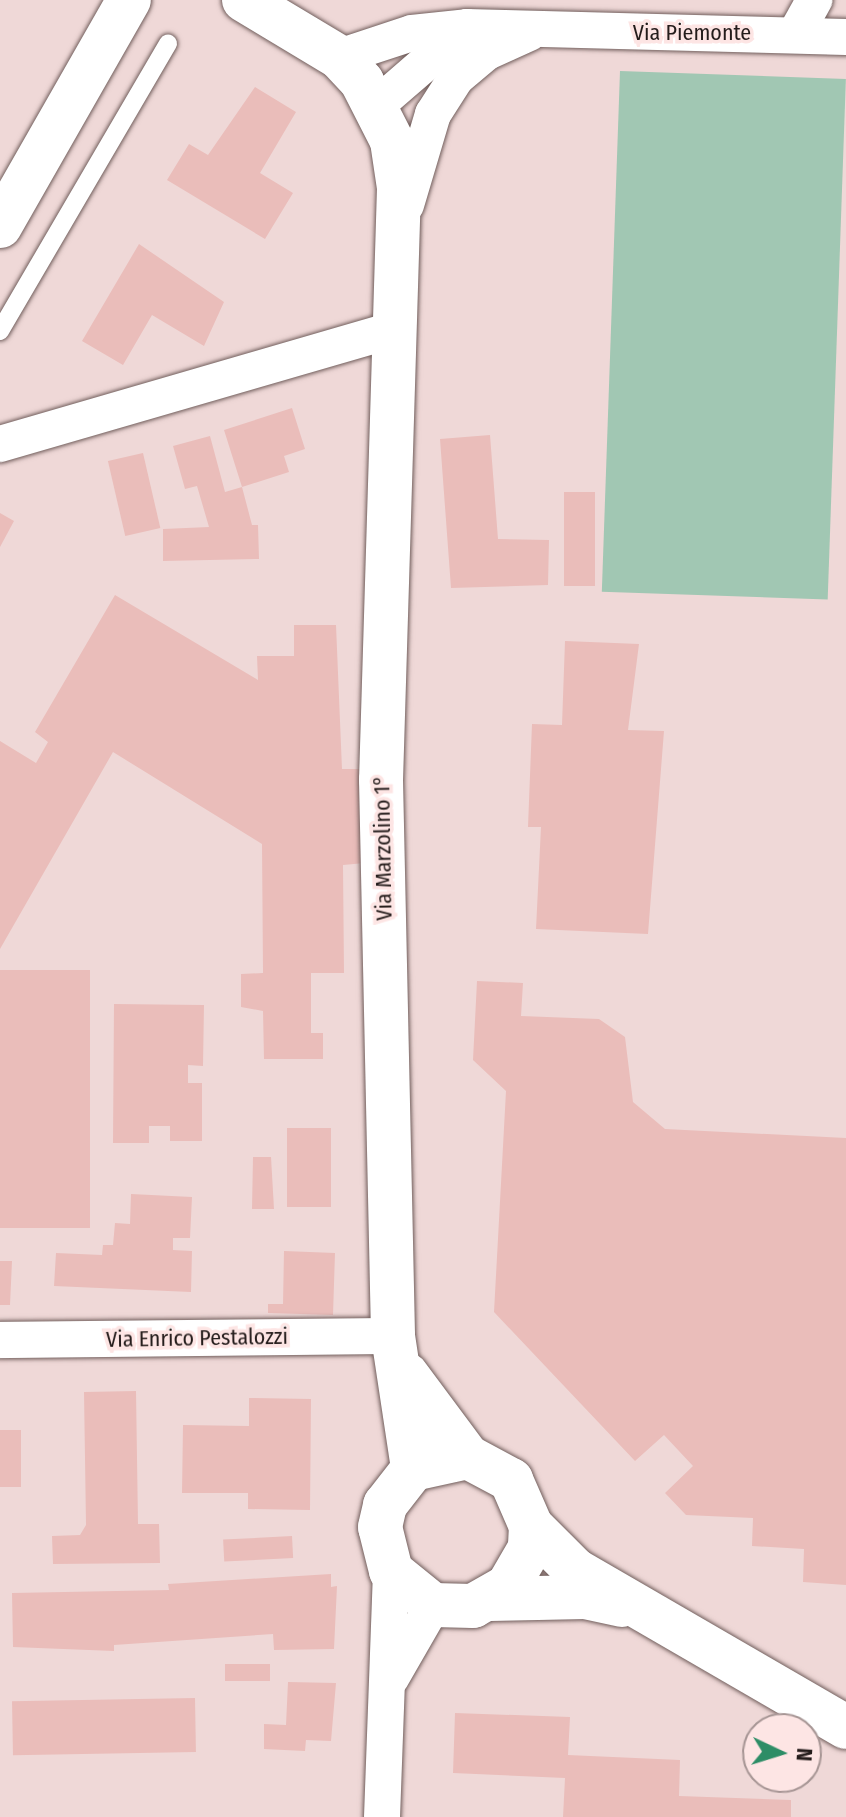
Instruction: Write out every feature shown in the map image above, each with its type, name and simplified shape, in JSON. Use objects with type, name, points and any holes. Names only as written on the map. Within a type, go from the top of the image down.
[{"type":"main road","points":[[0,226],[129,0]]},
{"type":"main road","points":[[244,0],[326,48]]},
{"type":"main road","name":"Via Marzolino 1°","points":[[326,48],[377,105],[392,141],[400,228],[393,330],[381,780],[397,1350],[413,1469]]},
{"type":"main road","points":[[397,1350],[468,1457],[511,1480],[531,1526],[575,1570],[784,1688],[846,1727]]},
{"type":"main road","points":[[468,1457],[413,1469],[396,1484],[380,1527],[391,1571],[433,1605],[490,1599],[585,1597],[640,1608]]},
{"type":"main road","points":[[490,1599],[522,1568],[531,1526]]},
{"type":"street","points":[[796,33],[814,0]]},
{"type":"street","name":"Via Piemonte","points":[[326,48],[467,27],[796,33],[846,37]]},
{"type":"street","points":[[377,105],[467,27]]},
{"type":"street","points":[[400,228],[425,137],[456,78],[487,52],[538,29]]},
{"type":"street","points":[[0,444],[393,330]]},
{"type":"street","name":"Via Enrico Pestalozzi","points":[[0,1340],[397,1350]]},
{"type":"street","points":[[382,1817],[390,1679],[391,1571]]},
{"type":"street","points":[[390,1679],[433,1605]]},
{"type":"lane","points":[[0,331],[5,308],[168,43]]},
{"type":"green space","points":[[620,71],[846,79],[828,600],[602,592]]},
{"type":"building","points":[[255,87],[296,112],[260,173],[293,193],[265,239],[167,180],[189,144],[208,155]]},
{"type":"building","points":[[139,244],[224,302],[204,346],[152,315],[123,365],[82,341]]},
{"type":"building","points":[[292,408],[305,449],[284,456],[289,472],[242,487],[224,430]]},
{"type":"building","points":[[490,435],[498,539],[549,540],[548,585],[451,588],[440,439]]},
{"type":"building","points":[[210,436],[225,492],[242,487],[252,525],[258,525],[259,559],[163,561],[163,529],[209,527],[197,486],[185,489],[173,446]]},
{"type":"building","points":[[143,453],[160,528],[125,536],[108,461]]},
{"type":"building","points":[[564,492],[595,492],[595,586],[564,586]]},
{"type":"building","points":[[0,513],[14,521],[0,547]]},
{"type":"building","points":[[115,595],[258,680],[257,656],[294,656],[294,625],[336,625],[342,769],[365,769],[365,863],[343,865],[344,973],[311,973],[311,1033],[323,1033],[323,1059],[264,1059],[263,1011],[241,1007],[241,974],[263,973],[262,844],[113,752],[0,949],[0,741],[36,763],[48,742],[35,732]]},
{"type":"building","points":[[565,641],[639,644],[628,730],[664,731],[648,934],[536,929],[541,827],[528,827],[532,724],[562,725]]},
{"type":"building","points":[[0,970],[90,970],[90,1228],[0,1228]]},
{"type":"building","points":[[477,981],[523,983],[521,1016],[599,1019],[625,1037],[633,1102],[665,1129],[846,1138],[846,1585],[803,1582],[804,1549],[752,1546],[753,1518],[686,1515],[665,1493],[693,1466],[664,1435],[635,1461],[494,1312],[506,1091],[473,1060]]},
{"type":"building","points":[[114,1004],[204,1005],[203,1066],[188,1065],[188,1083],[202,1083],[202,1141],[170,1141],[170,1126],[149,1126],[149,1143],[113,1143]]},
{"type":"building","points":[[287,1128],[331,1128],[331,1207],[287,1207]]},
{"type":"building","points":[[253,1157],[271,1157],[274,1209],[252,1209]]},
{"type":"building","points":[[131,1194],[192,1197],[190,1238],[173,1238],[173,1250],[192,1251],[191,1292],[54,1286],[56,1253],[102,1255],[103,1245],[113,1245],[115,1223],[130,1224]]},
{"type":"building","points":[[284,1251],[335,1253],[333,1315],[268,1313],[268,1304],[283,1304]]},
{"type":"building","points":[[0,1261],[12,1261],[10,1305],[0,1305]]},
{"type":"building","points":[[136,1391],[138,1524],[159,1524],[160,1563],[53,1564],[52,1536],[80,1535],[86,1525],[84,1392]]},
{"type":"building","points":[[249,1398],[311,1399],[310,1510],[248,1509],[248,1493],[182,1493],[183,1425],[249,1426]]},
{"type":"building","points":[[0,1430],[21,1430],[21,1487],[0,1487]]},
{"type":"building","points":[[292,1536],[293,1558],[224,1562],[223,1540]]},
{"type":"building","points":[[331,1574],[331,1587],[337,1586],[334,1649],[274,1650],[273,1634],[114,1645],[114,1651],[13,1647],[12,1593],[169,1590],[168,1584]]},
{"type":"building","points":[[225,1664],[270,1664],[270,1681],[225,1681]]},
{"type":"building","points":[[288,1682],[336,1683],[331,1741],[306,1740],[305,1751],[264,1749],[264,1724],[286,1725]]},
{"type":"building","points":[[195,1698],[196,1752],[13,1755],[12,1701]]},
{"type":"building","points":[[455,1713],[570,1717],[568,1755],[680,1760],[679,1796],[791,1800],[791,1817],[563,1817],[565,1778],[453,1773]]}]
